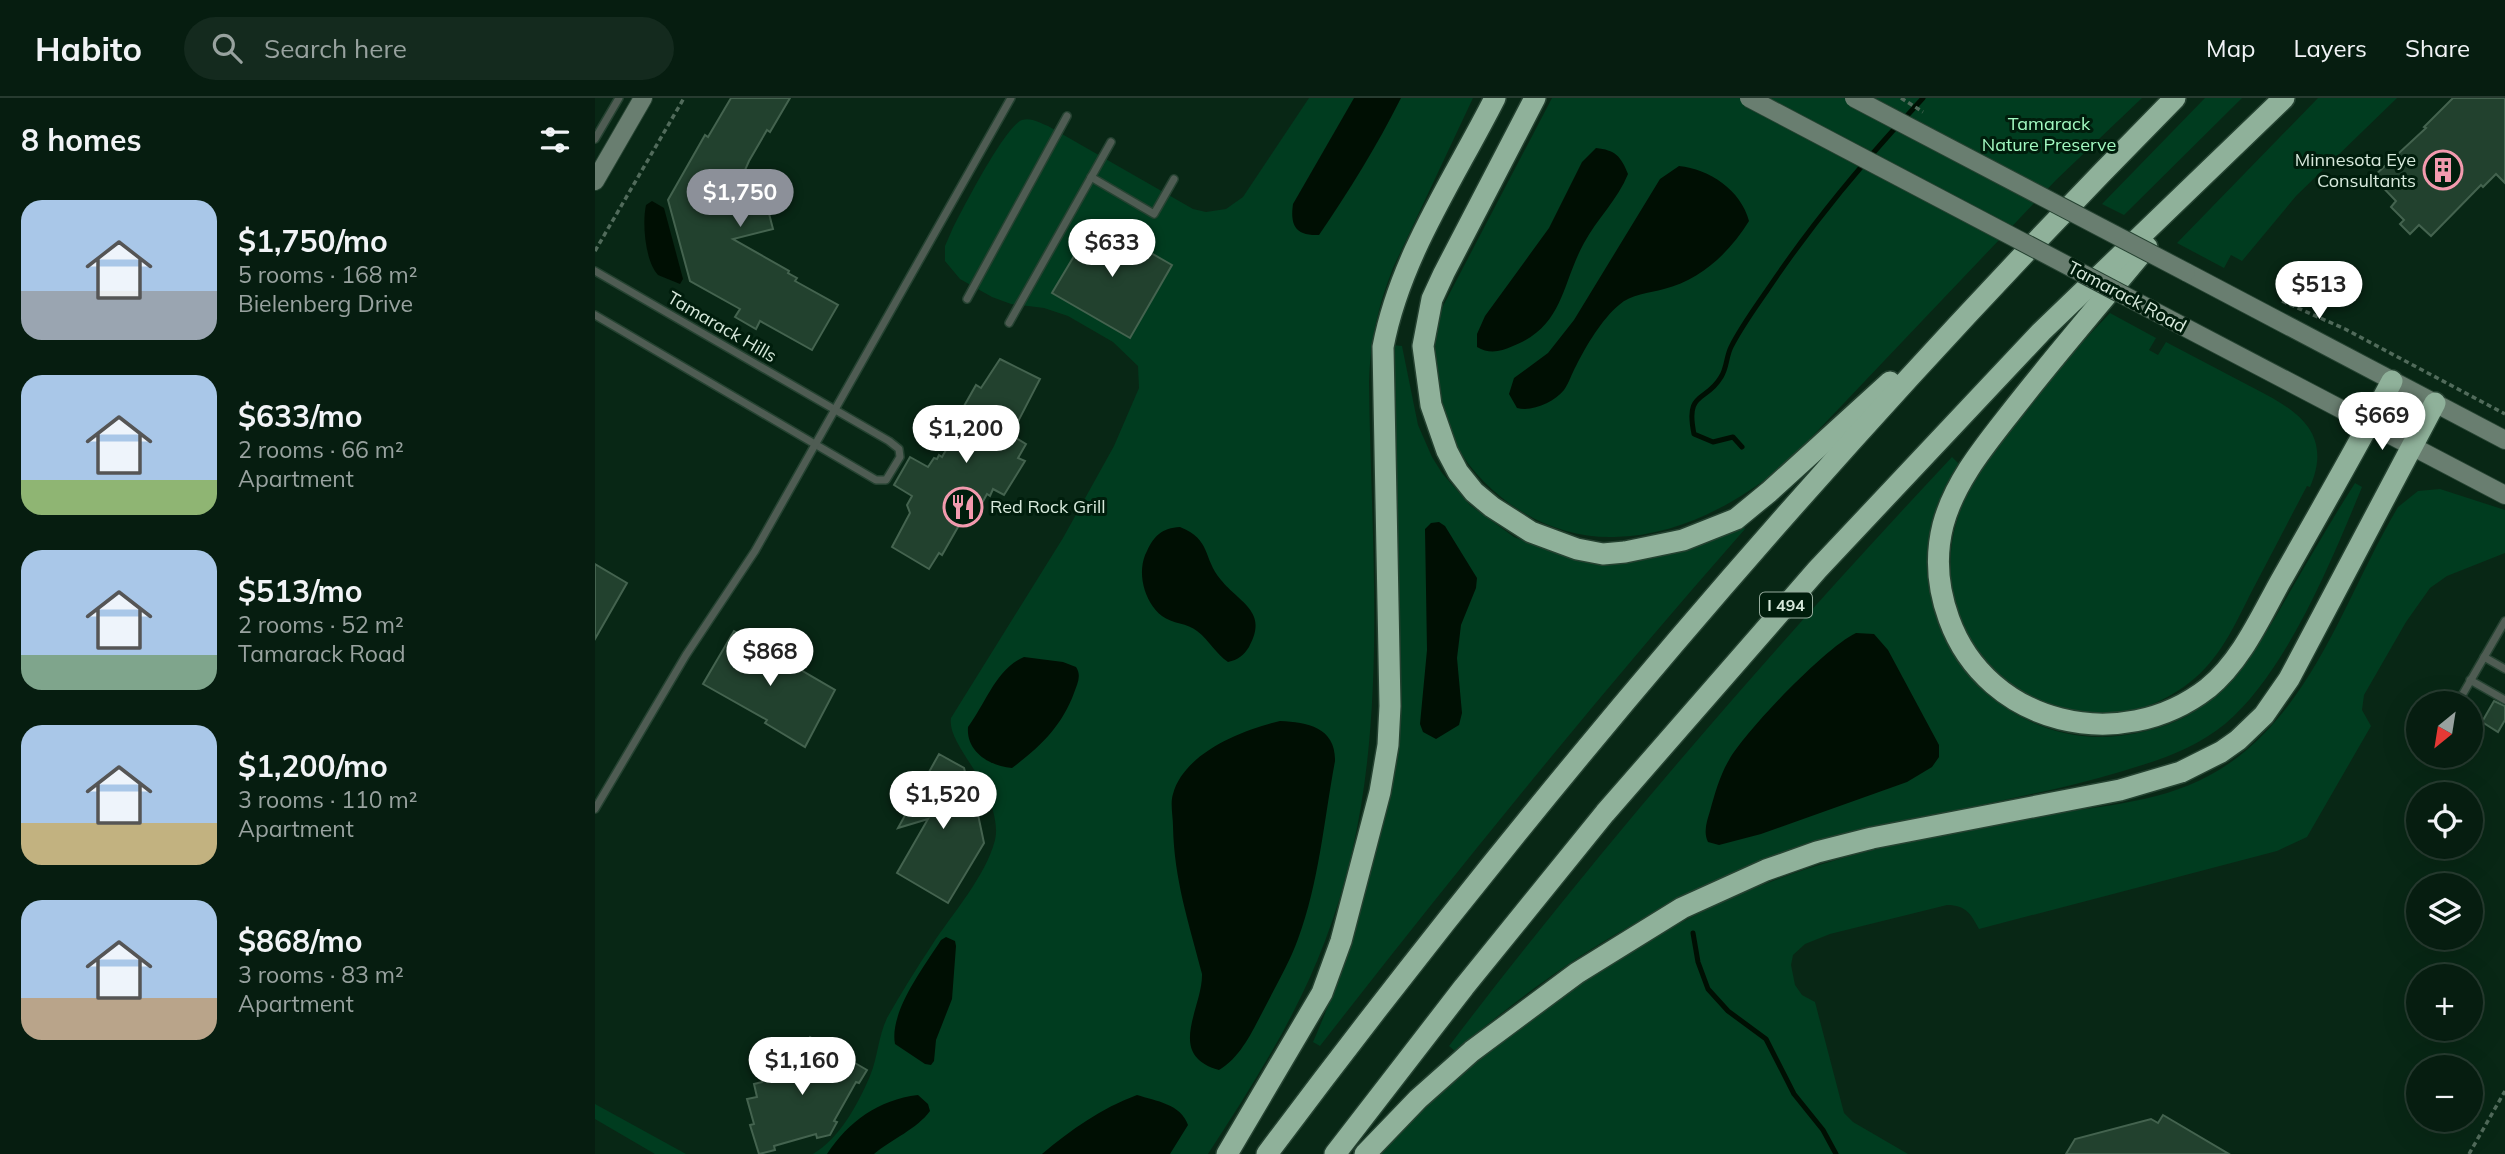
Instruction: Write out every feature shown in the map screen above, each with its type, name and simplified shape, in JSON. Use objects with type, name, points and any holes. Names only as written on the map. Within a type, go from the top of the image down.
[{"type":"highway","points":[[1227,1154],[1322,993],[1341,941],[1369,840],[1388,746],[1390,706],[1383,347],[1389,315],[1416,246],[1495,98]]},
{"type":"highway","points":[[1535,98],[1432,299],[1423,346],[1431,405],[1447,451],[1458,472],[1474,492],[1492,508],[1531,532],[1552,541],[1603,554],[1625,552],[1683,540],[1736,519],[1769,492],[2004,276]]},
{"type":"highway","points":[[1267,1154],[1432,941],[1646,679],[1817,481],[2004,276],[2175,98]]},
{"type":"highway","name":"I 494","points":[[1335,1154],[1516,922],[1707,694],[1853,530],[2068,304],[2159,221],[2284,98]]},
{"type":"highway","points":[[2210,169],[2028,391],[1972,464],[1955,494],[1940,540],[1939,577],[1946,610],[1963,648],[1979,671],[2008,697],[2024,707],[2061,721],[2081,724],[2122,724],[2159,715],[2178,707],[2209,687],[2237,656],[2392,381]]},
{"type":"highway","points":[[1365,1154],[1418,1099],[1472,1051],[1605,953],[1648,926],[1715,891],[1817,852],[1872,838],[2156,781],[2221,752],[2264,715],[2289,679],[2435,403]]},
{"type":"street","points":[[595,181],[643,98]]},
{"type":"street","name":"Tamarack Road","points":[[1749,98],[2505,495]]},
{"type":"street","points":[[1854,98],[2505,440]]},
{"type":"lane","points":[[595,139],[619,98]]},
{"type":"lane","points":[[595,809],[685,655],[755,551],[1011,98]]},
{"type":"lane","points":[[967,299],[1067,116]]},
{"type":"lane","points":[[1009,323],[1111,142]]},
{"type":"lane","points":[[1091,177],[1154,215],[1174,179]]},
{"type":"lane","name":"Tamarack Hills","points":[[595,271],[895,445],[899,449],[900,457],[887,480],[880,482],[815,446]]},
{"type":"lane","points":[[595,315],[815,446]]},
{"type":"lane","points":[[2464,691],[2484,657],[2502,634],[2505,621]]},
{"type":"lane","points":[[2484,657],[2505,669]]},
{"type":"lane","points":[[2470,680],[2505,700]]},
{"type":"path","points":[[595,251],[684,98]]},
{"type":"path","points":[[2279,300],[2345,329],[2505,414]]},
{"type":"path","points":[[2469,1154],[2505,1091]]},
{"type":"green space","points":[[1309,98],[1473,98],[1393,268],[1376,324],[1369,382],[1374,594],[1370,735],[1361,805],[1347,873],[1325,941],[1301,997],[1257,1077],[1208,1154],[813,1154],[832,1139],[854,1109],[873,1069],[887,1018],[991,854],[996,831],[991,803],[960,748],[951,727],[951,718],[1063,538],[1114,446],[1139,388],[1138,366],[1113,342],[1068,316],[1044,308],[1011,304],[960,279],[945,261],[945,246],[952,230],[995,152],[1022,120],[1032,120],[1048,126],[1193,209],[1206,212],[1226,209],[1243,197]]},
{"type":"green space","name":"Tamarack Nature Preserve","points":[[1552,98],[2142,98],[2056,180],[1788,462],[1729,503],[1707,514],[1662,530],[1614,537],[1572,532],[1533,518],[1498,494],[1469,464],[1447,429],[1435,389],[1433,348],[1443,306]]},
{"type":"green space","points":[[2205,98],[2242,98],[2124,215],[2102,204]]},
{"type":"green space","points":[[2318,98],[2397,98],[2296,196],[2242,261],[2231,255],[2224,268],[2177,243]]},
{"type":"green space","points":[[2110,313],[2156,338],[2149,350],[2158,355],[2166,342],[2291,410],[2312,434],[2317,449],[2310,487],[2307,486],[2235,624],[2214,658],[2195,678],[2152,704],[2108,714],[2063,709],[2023,691],[1989,663],[1964,626],[1951,581],[1954,532],[1963,504],[1978,475],[1997,445],[2042,387]]},
{"type":"green space","points":[[1393,345],[1402,346],[1418,425],[1442,473],[1470,505],[1514,537],[1570,558],[1742,524],[1745,529],[1529,784],[1320,1046],[1313,1042],[1352,939],[1379,833]]},
{"type":"green space","points":[[1952,457],[1959,464],[1935,512],[1928,561],[1935,609],[1955,654],[1985,691],[2025,719],[2073,735],[2126,735],[2153,729],[2187,716],[2212,699],[2253,653],[2355,483],[2362,487],[2322,581],[2287,646],[2247,702],[2213,733],[2189,747],[2137,767],[1902,825],[1690,897],[1597,945],[1509,1007],[1455,1051],[1449,1046],[1508,969],[1693,745]]},
{"type":"green space","points":[[2440,489],[2505,510],[2505,553],[2447,576],[2430,588],[2406,622],[2364,695],[2362,710],[2371,726],[2307,837],[2277,851],[1979,929],[1967,911],[1947,905],[1830,934],[1805,944],[1793,955],[1791,965],[1795,985],[1802,995],[1815,1002],[1844,1113],[1853,1122],[1908,1154],[1378,1154],[1468,1070],[1570,992],[1657,936],[1745,892],[1842,858],[1993,824],[2149,798],[2194,783],[2216,772],[2266,732],[2290,704],[2311,673],[2398,507],[2418,491]]},
{"type":"green space","points":[[595,1104],[686,1154],[655,1154],[595,1119]]},
{"type":"shaded area","points":[[1354,98],[1401,98],[1362,168],[1319,235],[1304,234],[1296,228],[1292,218],[1293,204]]},
{"type":"shaded area","points":[[1596,148],[1617,155],[1628,174],[1584,243],[1552,316],[1530,338],[1508,348],[1490,351],[1477,347],[1477,334],[1485,316],[1549,228],[1582,162]]},
{"type":"shaded area","points":[[1679,166],[1701,171],[1722,183],[1739,200],[1749,221],[1724,254],[1702,272],[1677,285],[1635,296],[1619,305],[1595,333],[1560,394],[1536,407],[1517,408],[1509,394],[1514,378],[1548,353],[1574,320],[1660,179]]},
{"type":"shaded area","points":[[652,201],[664,208],[683,279],[680,284],[658,275],[650,261],[644,222],[646,205]]},
{"type":"shaded area","points":[[1439,522],[1445,526],[1477,578],[1476,588],[1461,625],[1457,658],[1462,713],[1459,725],[1436,739],[1423,732],[1420,724],[1427,650],[1425,529],[1431,523]]},
{"type":"shaded area","points":[[1180,527],[1202,543],[1215,572],[1254,616],[1254,635],[1247,650],[1235,660],[1228,662],[1224,659],[1193,628],[1162,616],[1146,595],[1142,568],[1147,551],[1159,534]]},
{"type":"shaded area","points":[[1856,633],[1874,634],[1888,650],[1939,745],[1939,757],[1932,767],[1907,782],[1761,834],[1719,845],[1708,842],[1706,827],[1720,778],[1738,747],[1807,671]]},
{"type":"shaded area","points":[[1024,657],[1063,662],[1076,667],[1079,677],[1063,716],[1041,744],[1012,768],[1003,767],[987,760],[975,750],[968,736],[968,727],[999,678],[1014,662]]},
{"type":"shaded area","points":[[1280,721],[1301,723],[1318,729],[1331,741],[1334,750],[1335,761],[1320,851],[1305,918],[1290,957],[1245,1044],[1233,1059],[1219,1070],[1203,1063],[1194,1053],[1190,1042],[1202,974],[1179,883],[1172,798],[1179,779],[1202,755],[1232,737]]},
{"type":"shaded area","points":[[946,937],[955,941],[956,946],[952,999],[936,1040],[934,1061],[931,1065],[925,1064],[895,1044],[895,1031],[897,1018],[909,990],[941,940]]},
{"type":"shaded area","points":[[918,1095],[928,1104],[930,1111],[918,1123],[874,1154],[827,1154],[845,1132],[866,1114],[890,1102]]},
{"type":"shaded area","points":[[1137,1095],[1167,1104],[1185,1118],[1188,1125],[1170,1154],[1042,1154],[1087,1120]]},
{"type":"building","points":[[731,98],[790,98],[749,161],[745,170],[750,173],[728,212],[766,202],[773,229],[733,239],[789,271],[788,273],[797,278],[795,281],[838,305],[812,350],[760,321],[756,329],[735,317],[740,309],[690,281],[668,200],[705,135],[708,137]]},
{"type":"building","name":"Minnesota Eye Consultants","points":[[2453,98],[2505,98],[2505,183],[2496,174],[2483,187],[2481,185],[2431,236],[2419,225],[2410,234],[2400,224],[2404,220],[2391,207],[2396,201],[2373,177],[2426,128],[2424,127]]},
{"type":"building","points":[[1095,221],[1172,265],[1130,338],[1052,293]]},
{"type":"building","points":[[1000,359],[1040,379],[1011,435],[1026,444],[1018,458],[1025,461],[1004,495],[993,489],[990,496],[987,494],[970,525],[962,520],[942,555],[939,553],[929,569],[892,547],[910,513],[907,505],[912,496],[894,485],[910,457],[928,467],[934,458],[937,459],[939,455],[942,457],[964,418],[959,415],[976,385],[981,388]]},
{"type":"building","points":[[595,564],[627,583],[595,639]]},
{"type":"building","points":[[734,631],[835,690],[805,747],[765,723],[767,720],[703,684]]},
{"type":"building","points":[[2494,701],[2505,706],[2505,720],[2498,732],[2483,720]]},
{"type":"building","points":[[939,754],[964,768],[969,787],[972,786],[984,843],[948,903],[897,873],[928,819],[898,828]]},
{"type":"building","points":[[810,1037],[867,1070],[859,1083],[856,1082],[834,1121],[837,1122],[830,1135],[817,1138],[816,1134],[774,1146],[775,1150],[759,1154],[750,1125],[754,1124],[747,1099],[757,1097],[754,1084],[762,1082],[759,1072],[796,1062]]},
{"type":"building","points":[[2163,1115],[2229,1154],[2066,1154],[2075,1139],[2151,1119],[2158,1123]]},
{"type":"waterway","points":[[1904,119],[1923,98]]},
{"type":"waterway","points":[[1742,447],[1733,437],[1713,442],[1694,434],[1692,410],[1695,403],[1721,377],[1729,351],[1739,332],[1798,246],[1897,126]]},
{"type":"waterway","points":[[1693,933],[1698,962],[1708,989],[1728,1011],[1766,1039],[1794,1094],[1823,1130],[1836,1154]]},
{"type":"place","name":"Minnesota Eye Consultants","points":[[2443,170]]},
{"type":"place","name":"Red Rock Grill","points":[[963,507]]}]
